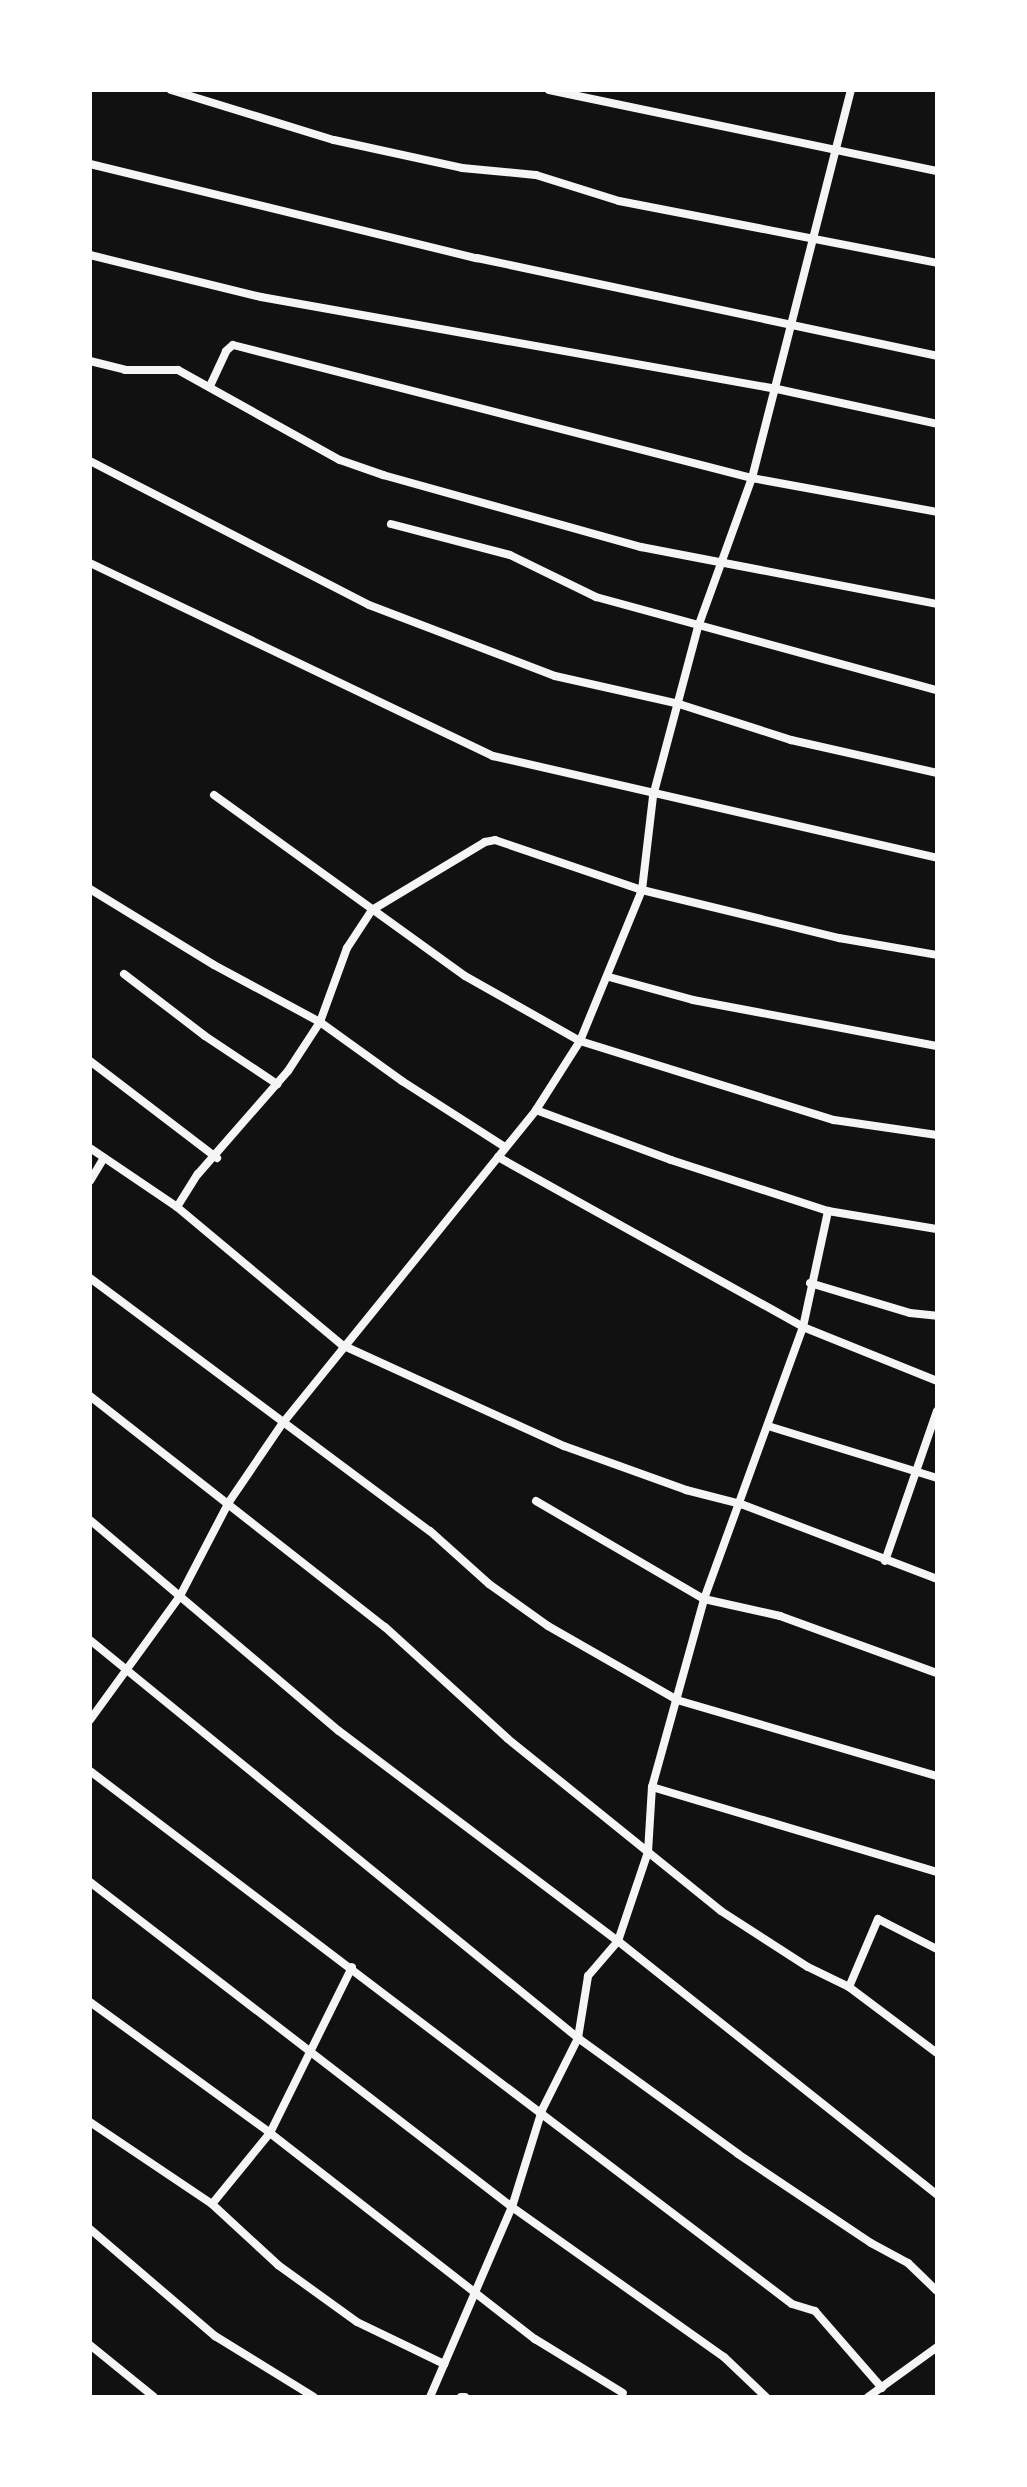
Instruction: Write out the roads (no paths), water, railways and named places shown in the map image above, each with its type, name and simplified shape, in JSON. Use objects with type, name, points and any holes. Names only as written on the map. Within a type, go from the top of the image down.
[{"type":"street","points":[[172,90],[334,140],[462,168],[536,175],[619,201],[937,263]]},
{"type":"street","points":[[549,90],[937,171]]},
{"type":"street","points":[[90,1720],[180,1596],[228,1502],[282,1424],[342,1345],[536,1110],[580,1040],[609,978],[642,890],[654,796],[698,627],[752,478],[851,90]]},
{"type":"street","points":[[90,164],[477,258],[937,356]]},
{"type":"street","points":[[90,254],[261,296],[777,389],[937,424]]},
{"type":"street","points":[[210,386],[226,351],[234,345],[514,421],[752,478],[937,512]]},
{"type":"street","points":[[90,361],[125,370],[178,370],[340,460],[383,475],[640,547],[937,604]]},
{"type":"street","points":[[90,461],[370,605],[555,676],[679,704],[791,740],[937,772]]},
{"type":"street","points":[[391,524],[510,556],[596,597],[937,690]]},
{"type":"street","points":[[90,563],[493,756],[937,858]]},
{"type":"street","points":[[214,795],[465,976],[580,1040],[834,1120],[937,1135]]},
{"type":"street","points":[[177,1207],[198,1174],[217,1158],[277,1084],[320,1022],[347,948],[372,910],[478,844],[496,840],[642,890],[839,938],[937,955]]},
{"type":"street","points":[[90,889],[214,965],[320,1022],[402,1081],[506,1147]]},
{"type":"street","points":[[124,974],[205,1036],[277,1084]]},
{"type":"street","points":[[609,978],[693,1000],[937,1046]]},
{"type":"street","points":[[90,1061],[217,1158]]},
{"type":"street","points":[[536,1110],[828,1211],[937,1229]]},
{"type":"street","points":[[90,1148],[177,1207],[342,1345],[564,1446],[686,1490],[741,1504],[937,1579]]},
{"type":"street","points":[[498,1156],[803,1327],[937,1382]]},
{"type":"street","points":[[90,1181],[104,1158]]},
{"type":"street","points":[[430,2397],[512,2207],[542,2110],[578,2038],[588,1976],[618,1941],[648,1852],[652,1787],[704,1599],[803,1327],[828,1211]]},
{"type":"street","points":[[90,1278],[430,1530],[518,1605],[677,1700],[937,1776]]},
{"type":"street","points":[[810,1283],[910,1313],[937,1316]]},
{"type":"street","points":[[90,1396],[385,1627],[508,1739],[721,1911],[808,1967],[849,1987],[937,2054]]},
{"type":"street","points":[[886,1561],[937,1411]]},
{"type":"street","points":[[768,1426],[937,1478]]},
{"type":"street","points":[[536,1501],[704,1599],[780,1616],[937,1673]]},
{"type":"street","points":[[90,1520],[352,1741],[618,1941],[937,2195]]},
{"type":"street","points":[[90,1640],[280,1798],[369,1863],[578,2038],[738,2154],[908,2262],[937,2291]]},
{"type":"street","points":[[90,1771],[542,2110],[792,2304],[815,2311],[882,2388]]},
{"type":"street","points":[[652,1787],[937,1872]]},
{"type":"street","points":[[90,1882],[512,2207],[724,2357],[766,2397]]},
{"type":"street","points":[[849,1987],[878,1919],[937,1948]]},
{"type":"street","points":[[212,2204],[270,2133],[352,1967]]},
{"type":"street","points":[[90,2002],[270,2133],[535,2339],[623,2393]]},
{"type":"street","points":[[90,2122],[212,2204],[278,2265],[336,2308],[444,2364]]},
{"type":"street","points":[[90,2230],[215,2336],[314,2397]]},
{"type":"street","points":[[90,2346],[154,2397]]},
{"type":"street","points":[[868,2397],[937,2346]]}]
